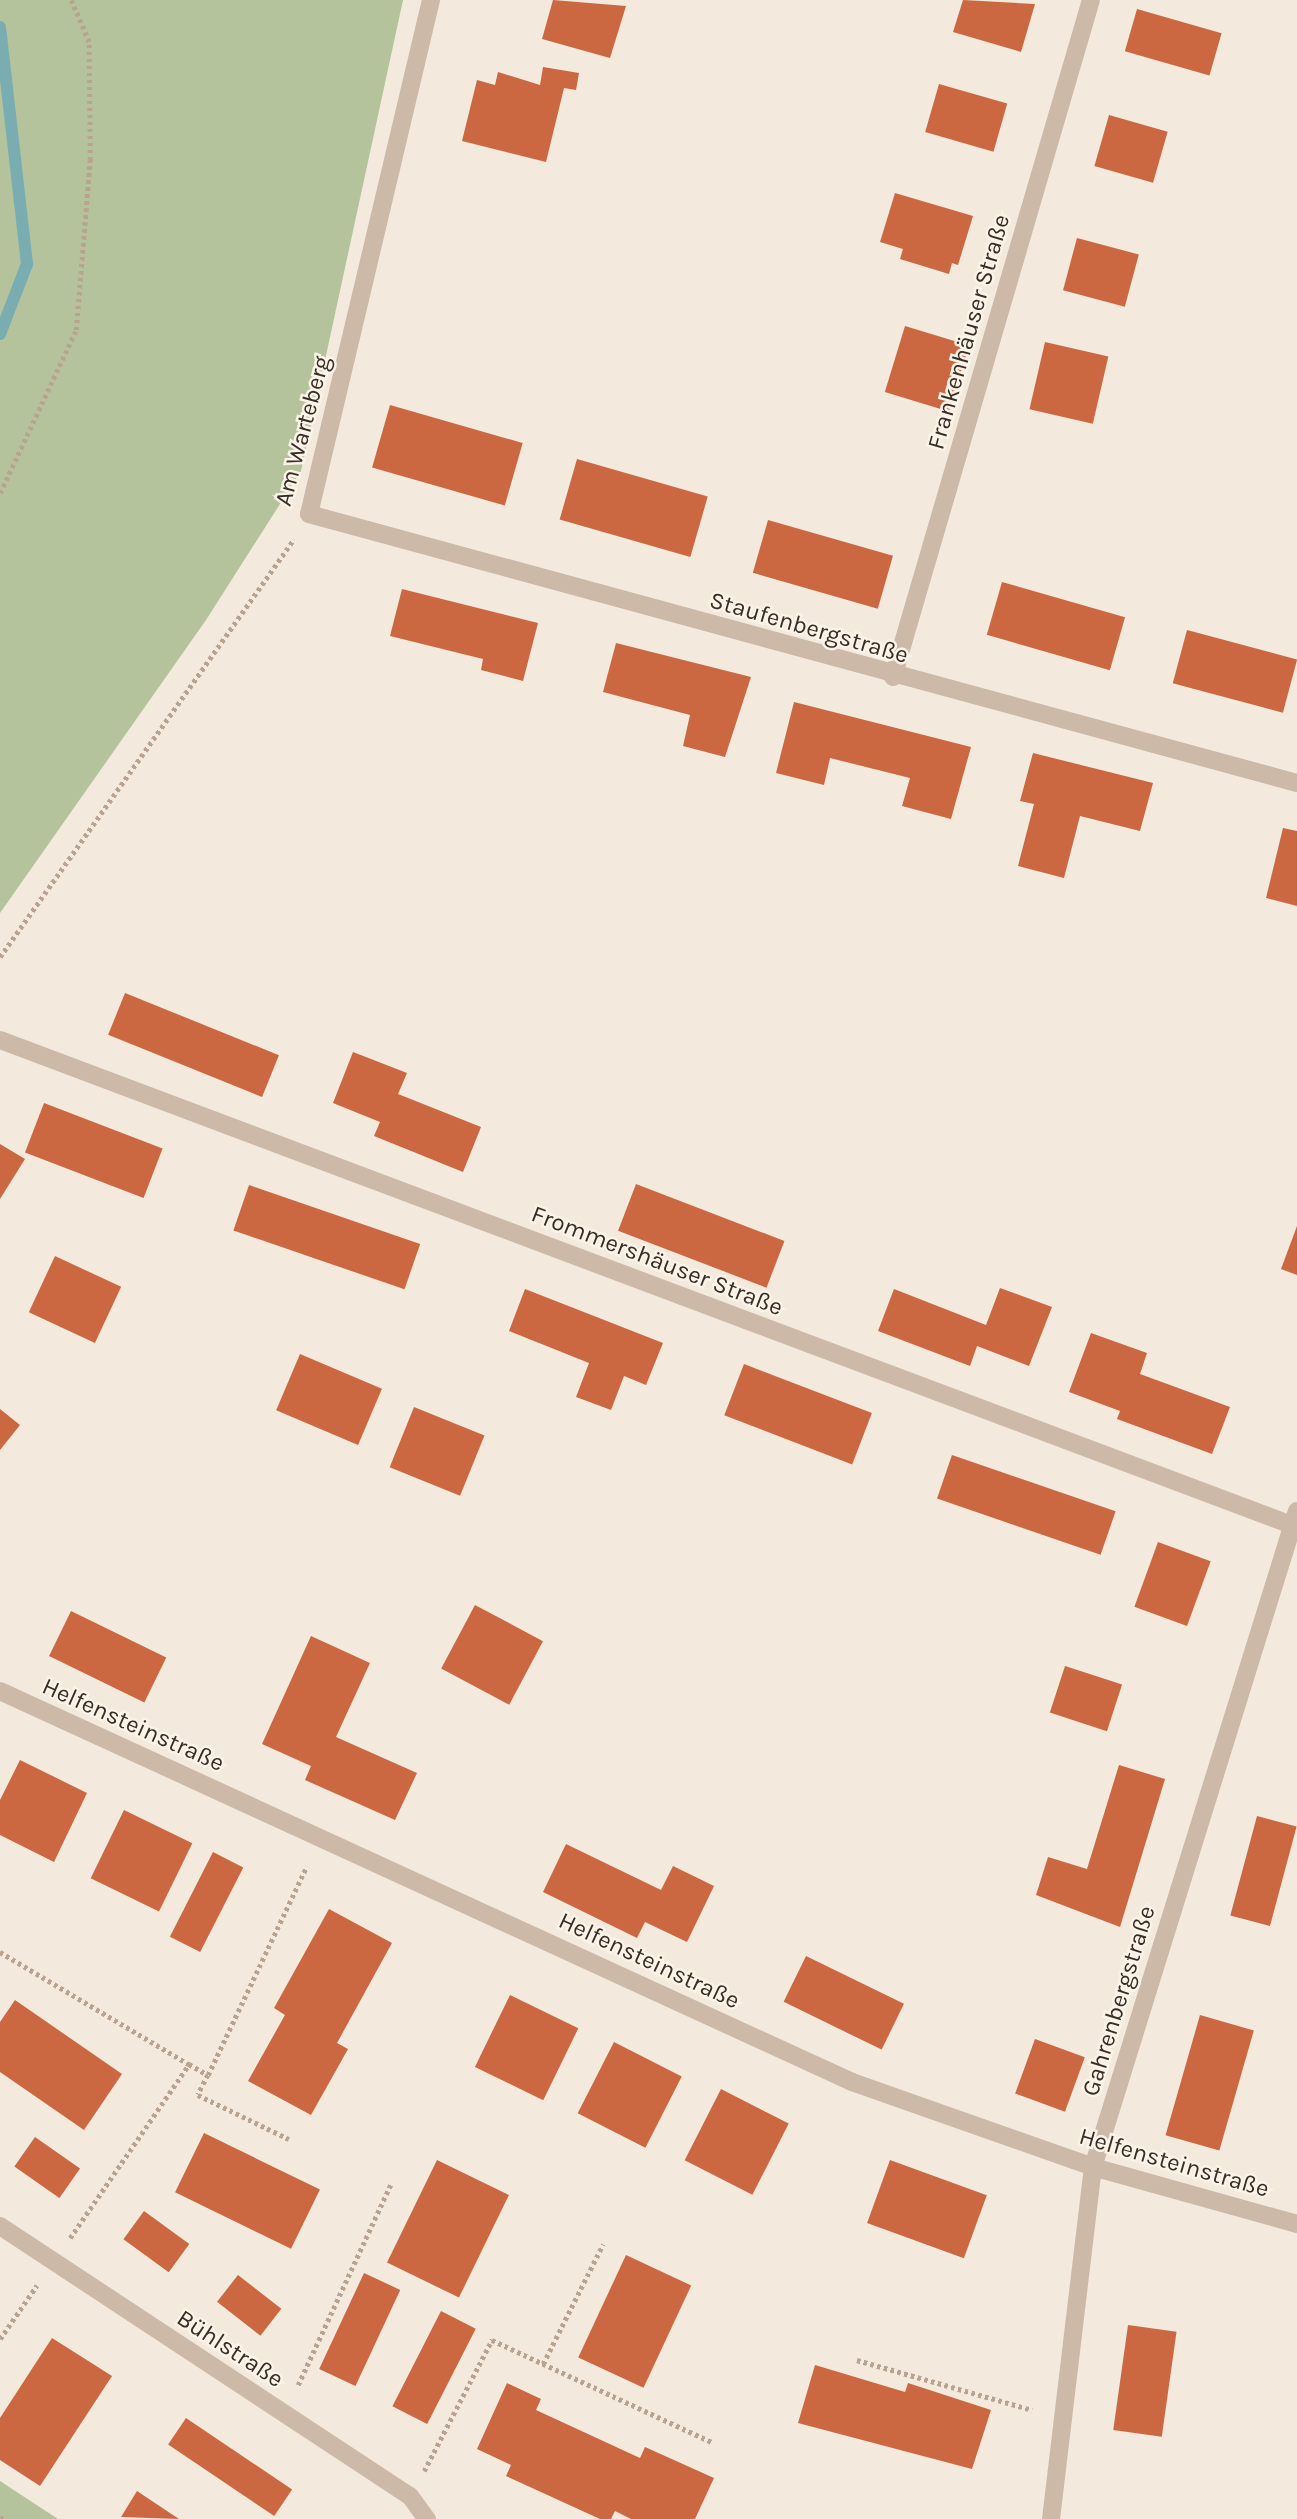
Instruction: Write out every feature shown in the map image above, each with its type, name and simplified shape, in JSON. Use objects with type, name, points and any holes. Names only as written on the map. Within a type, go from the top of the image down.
[{"type":"street","name":"Am Warteberg","points":[[309,514],[431,0]]},
{"type":"street","name":"Frankenhäuser Straße","points":[[893,677],[1091,0]]},
{"type":"street","name":"Staufenbergstraße","points":[[309,514],[893,677],[1297,783]]},
{"type":"street","name":"Frommershäuser Straße","points":[[0,1040],[1295,1521]]},
{"type":"street","name":"Gahrenbergstraße","points":[[1051,2519],[1093,2167],[1295,1521]]},
{"type":"street","name":"Helfensteinstraße","points":[[0,1691],[323,1836],[852,2082],[1093,2167],[1297,2224]]},
{"type":"street","name":"Bühlstraße","points":[[0,2226],[410,2496],[427,2519]]},
{"type":"path","points":[[0,493],[76,330],[90,147],[89,42],[71,0]]},
{"type":"path","name":"Am Warteberg","points":[[0,957],[255,603],[309,514]]},
{"type":"path","points":[[289,2138],[198,2095],[323,1836]]},
{"type":"path","points":[[0,1952],[208,2075]]},
{"type":"path","points":[[0,2339],[188,2064]]},
{"type":"path","points":[[285,2414],[391,2184]]},
{"type":"path","points":[[543,2364],[603,2244]]},
{"type":"path","points":[[410,2496],[492,2340],[712,2442]]},
{"type":"path","points":[[857,2360],[1063,2419]]},
{"type":"green space","points":[[0,0],[403,0],[301,471],[206,620],[0,913]]},
{"type":"green space","points":[[0,2481],[58,2519],[0,2519]]},
{"type":"building","points":[[553,0],[626,6],[610,58],[542,39]]},
{"type":"building","points":[[963,0],[1035,4],[1021,52],[953,32]]},
{"type":"building","points":[[1137,9],[1222,33],[1209,76],[1125,51]]},
{"type":"building","points":[[543,67],[579,73],[576,90],[564,88],[546,162],[462,141],[477,80],[495,85],[498,72],[540,85]]},
{"type":"building","points":[[939,84],[1007,104],[993,152],[925,132]]},
{"type":"building","points":[[1109,115],[1168,132],[1153,183],[1094,166]]},
{"type":"building","points":[[895,193],[973,216],[958,265],[952,263],[949,274],[900,259],[903,249],[880,242]]},
{"type":"building","points":[[1077,238],[1139,255],[1125,307],[1063,290]]},
{"type":"building","points":[[905,326],[969,346],[949,412],[885,392]]},
{"type":"building","points":[[1045,342],[1108,357],[1093,424],[1029,409]]},
{"type":"building","points":[[390,405],[523,443],[505,506],[372,467]]},
{"type":"building","points":[[577,459],[708,496],[690,557],[560,520]]},
{"type":"building","points":[[768,520],[893,556],[878,609],[753,573]]},
{"type":"building","points":[[1002,582],[1125,617],[1110,670],[987,635]]},
{"type":"building","points":[[402,589],[538,623],[523,681],[481,670],[483,659],[390,636]]},
{"type":"building","points":[[1187,630],[1297,659],[1283,713],[1173,683]]},
{"type":"building","points":[[616,643],[751,677],[725,757],[683,746],[690,715],[603,692]]},
{"type":"building","points":[[794,702],[971,747],[951,819],[902,806],[910,778],[830,758],[824,785],[776,773]]},
{"type":"building","points":[[1033,753],[1153,783],[1140,831],[1080,816],[1064,878],[1018,866],[1034,804],[1020,801]]},
{"type":"building","points":[[1283,828],[1297,831],[1297,906],[1266,898]]},
{"type":"building","points":[[125,993],[279,1055],[262,1097],[108,1035]]},
{"type":"building","points":[[353,1052],[407,1073],[398,1094],[481,1127],[463,1172],[374,1136],[380,1122],[333,1103]]},
{"type":"building","points":[[44,1103],[163,1149],[144,1198],[25,1152]]},
{"type":"building","points":[[0,1144],[25,1159],[0,1199]]},
{"type":"building","points":[[636,1184],[784,1241],[767,1288],[618,1231]]},
{"type":"building","points":[[249,1185],[420,1244],[405,1289],[233,1230]]},
{"type":"building","points":[[1297,1226],[1297,1275],[1281,1269]]},
{"type":"building","points":[[55,1256],[121,1287],[95,1343],[29,1312]]},
{"type":"building","points":[[1000,1288],[1052,1307],[1029,1366],[977,1346],[970,1366],[878,1331],[894,1289],[986,1325]]},
{"type":"building","points":[[525,1289],[663,1343],[646,1385],[624,1376],[611,1410],[576,1397],[589,1363],[509,1331]]},
{"type":"building","points":[[1091,1333],[1147,1353],[1140,1374],[1230,1407],[1212,1454],[1117,1419],[1120,1411],[1069,1392]]},
{"type":"building","points":[[300,1354],[382,1389],[358,1445],[276,1410]]},
{"type":"building","points":[[744,1364],[872,1413],[852,1464],[724,1415]]},
{"type":"building","points":[[414,1407],[484,1435],[460,1496],[390,1467]]},
{"type":"building","points":[[0,1409],[20,1425],[0,1450]]},
{"type":"building","points":[[952,1455],[1116,1511],[1101,1555],[937,1498]]},
{"type":"building","points":[[1158,1542],[1211,1561],[1187,1626],[1134,1607]]},
{"type":"building","points":[[475,1605],[543,1641],[509,1705],[441,1669]]},
{"type":"building","points":[[71,1611],[166,1657],[144,1702],[49,1656]]},
{"type":"building","points":[[311,1636],[370,1663],[336,1737],[417,1773],[395,1820],[305,1780],[311,1766],[262,1744]]},
{"type":"building","points":[[1065,1666],[1122,1685],[1107,1731],[1050,1713]]},
{"type":"building","points":[[20,1760],[87,1793],[54,1862],[0,1835],[0,1800]]},
{"type":"building","points":[[1119,1765],[1165,1779],[1120,1927],[1036,1895],[1048,1857],[1087,1869]]},
{"type":"building","points":[[124,1810],[192,1843],[159,1912],[91,1878]]},
{"type":"building","points":[[1257,1816],[1297,1827],[1270,1926],[1230,1915]]},
{"type":"building","points":[[566,1844],[661,1890],[673,1866],[714,1886],[687,1942],[645,1922],[637,1938],[543,1892]]},
{"type":"building","points":[[213,1852],[243,1867],[200,1952],[170,1937]]},
{"type":"building","points":[[329,1909],[392,1943],[337,2043],[348,2049],[311,2115],[248,2081],[285,2015],[274,2008]]},
{"type":"building","points":[[806,1956],[904,2004],[882,2050],[784,2002]]},
{"type":"building","points":[[510,1995],[578,2028],[543,2100],[475,2067]]},
{"type":"building","points":[[15,2000],[122,2074],[84,2130],[0,2072],[0,2022]]},
{"type":"building","points":[[1200,2015],[1254,2030],[1219,2151],[1166,2135]]},
{"type":"building","points":[[1035,2039],[1085,2057],[1065,2112],[1015,2094]]},
{"type":"building","points":[[614,2042],[682,2077],[645,2148],[578,2113]]},
{"type":"building","points":[[721,2089],[789,2124],[752,2195],[685,2160]]},
{"type":"building","points":[[204,2133],[320,2190],[291,2249],[175,2192]]},
{"type":"building","points":[[35,2137],[80,2169],[59,2198],[14,2166]]},
{"type":"building","points":[[437,2160],[509,2195],[459,2298],[387,2262]]},
{"type":"building","points":[[890,2160],[987,2195],[964,2258],[867,2223]]},
{"type":"building","points":[[144,2211],[189,2244],[169,2272],[123,2239]]},
{"type":"building","points":[[626,2255],[691,2285],[643,2388],[578,2357]]},
{"type":"building","points":[[364,2273],[400,2290],[355,2386],[319,2369]]},
{"type":"building","points":[[238,2275],[281,2309],[260,2336],[217,2302]]},
{"type":"building","points":[[441,2311],[476,2329],[427,2424],[392,2406]]},
{"type":"building","points":[[1128,2325],[1177,2332],[1162,2437],[1113,2430]]},
{"type":"building","points":[[52,2338],[112,2376],[40,2486],[0,2460],[0,2418]]},
{"type":"building","points":[[815,2365],[905,2392],[908,2383],[991,2410],[972,2469],[798,2423]]},
{"type":"building","points":[[507,2383],[541,2399],[536,2410],[640,2458],[645,2447],[714,2478],[695,2519],[631,2519],[615,2511],[611,2519],[600,2519],[506,2476],[511,2465],[477,2449]]},
{"type":"building","points":[[186,2418],[292,2490],[274,2516],[168,2445]]},
{"type":"building","points":[[137,2491],[179,2519],[121,2517]]},
{"type":"waterway","points":[[0,27],[27,264],[0,334]]}]
